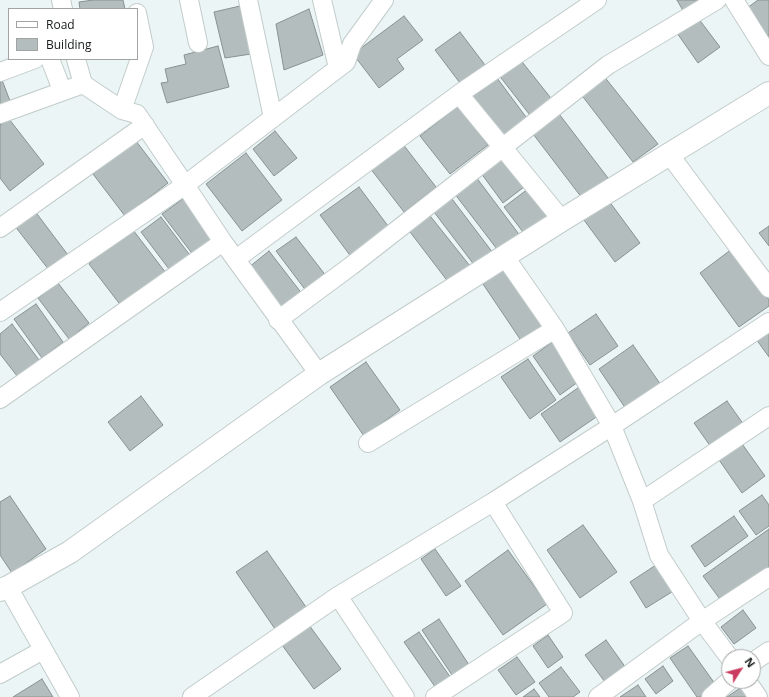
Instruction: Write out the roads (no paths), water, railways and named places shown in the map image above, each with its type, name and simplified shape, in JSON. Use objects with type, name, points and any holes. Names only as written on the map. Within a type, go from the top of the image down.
[{"type":"street","points":[[189,0],[198,43]]},
{"type":"street","points":[[248,0],[273,118]]},
{"type":"street","points":[[322,0],[338,68]]},
{"type":"street","points":[[0,312],[185,185],[346,62],[352,44],[384,0]]},
{"type":"street","points":[[236,259],[459,94],[597,0]]},
{"type":"street","points":[[278,320],[351,266],[608,65],[717,0]]},
{"type":"street","points":[[738,2],[769,56]]},
{"type":"street","points":[[122,110],[144,47],[138,18]]},
{"type":"street","points":[[0,72],[32,60]]},
{"type":"street","points":[[50,60],[62,90]]},
{"type":"street","points":[[76,60],[83,84],[122,110],[137,114],[223,242],[266,300],[278,320],[319,374]]},
{"type":"street","points":[[0,114],[62,90],[83,84]]},
{"type":"street","points":[[70,697],[43,650],[4,588],[70,552],[319,374],[562,220],[769,93]]},
{"type":"street","points":[[459,94],[562,220]]},
{"type":"street","points":[[0,228],[145,125]]},
{"type":"street","points":[[669,154],[769,288]]},
{"type":"street","points":[[0,399],[223,242]]},
{"type":"street","points":[[505,257],[555,329],[612,426],[642,501],[659,555],[702,621],[723,649]]},
{"type":"street","points":[[192,697],[338,596],[494,502],[769,322]]},
{"type":"street","points":[[368,443],[555,329]]},
{"type":"street","points":[[642,501],[769,416]]},
{"type":"street","points":[[435,697],[563,613],[494,502]]},
{"type":"street","points":[[598,697],[702,621],[769,577]]},
{"type":"street","points":[[338,596],[405,697]]},
{"type":"street","points":[[0,674],[43,650]]},
{"type":"street","points":[[711,697],[721,688]]}]
